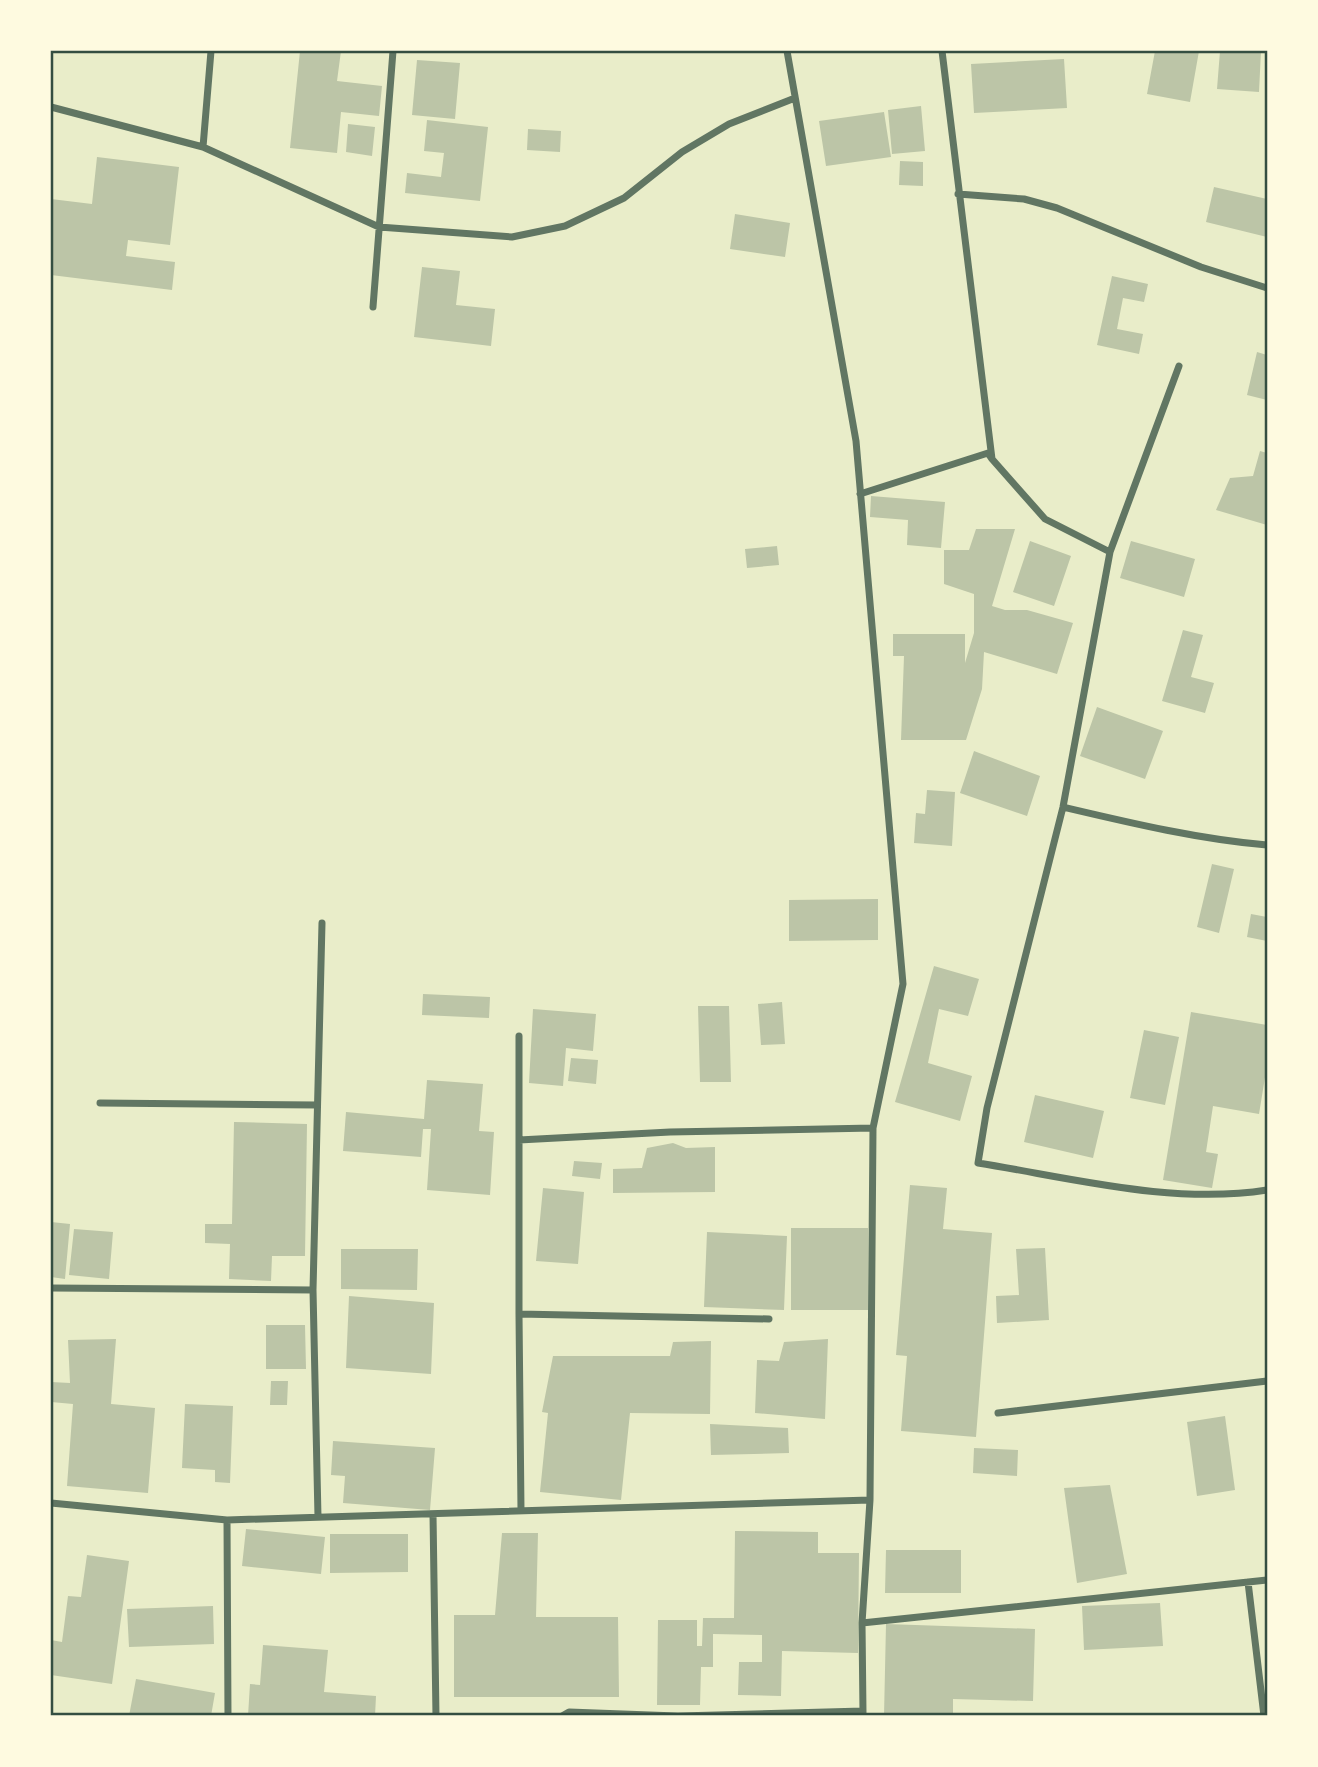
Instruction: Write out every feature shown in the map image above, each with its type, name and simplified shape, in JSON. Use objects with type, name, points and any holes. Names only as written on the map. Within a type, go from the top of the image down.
[{"type":"street","points":[[203,146],[211,51]]},
{"type":"street","points":[[373,307],[393,51]]},
{"type":"street","points":[[562,1716],[569,1712],[678,1716],[863,1714],[862,1623],[870,1500],[873,1128],[903,984],[856,442],[787,51]]},
{"type":"street","points":[[942,51],[992,459]]},
{"type":"street","points":[[51,107],[203,146],[379,227],[512,237],[565,226],[624,198],[682,152],[729,124],[796,98]]},
{"type":"street","points":[[958,194],[1024,199],[1057,208],[1201,267],[1267,288]]},
{"type":"street","points":[[1179,366],[1110,552],[1063,807],[987,1108],[978,1163],[1169,1193],[1238,1195],[1267,1190]]},
{"type":"street","points":[[860,494],[988,453],[1045,519],[1110,552]]},
{"type":"street","points":[[1063,807],[1155,828],[1267,845]]},
{"type":"street","points":[[318,1517],[313,1290],[322,923]]},
{"type":"street","points":[[519,1035],[521,1511]]},
{"type":"street","points":[[100,1103],[317,1105]]},
{"type":"street","points":[[520,1140],[670,1132],[873,1128]]},
{"type":"street","points":[[51,1288],[313,1290]]},
{"type":"street","points":[[519,1314],[769,1319]]},
{"type":"street","points":[[998,1413],[1267,1381]]},
{"type":"street","points":[[51,1503],[227,1520],[870,1500]]},
{"type":"street","points":[[433,1514],[436,1716]]},
{"type":"street","points":[[227,1520],[228,1716]]},
{"type":"street","points":[[862,1623],[1267,1580]]},
{"type":"street","points":[[1248,1582],[1264,1716]]},
{"type":"building","points":[[300,51],[341,51],[337,81],[382,86],[379,116],[341,112],[337,153],[290,148]]},
{"type":"building","points":[[1155,51],[1199,51],[1190,102],[1147,94]]},
{"type":"building","points":[[1220,51],[1261,51],[1259,92],[1217,89]]},
{"type":"building","points":[[1064,59],[1067,108],[974,113],[971,64]]},
{"type":"building","points":[[417,60],[460,63],[455,119],[412,115]]},
{"type":"building","points":[[921,106],[925,151],[892,154],[888,110]]},
{"type":"building","points":[[884,112],[891,157],[826,166],[819,121]]},
{"type":"building","points":[[427,120],[488,127],[480,201],[405,193],[407,173],[441,177],[444,153],[424,151]]},
{"type":"building","points":[[348,124],[375,127],[372,156],[346,152]]},
{"type":"building","points":[[528,129],[561,131],[560,152],[527,150]]},
{"type":"building","points":[[97,157],[179,167],[170,245],[128,240],[126,256],[175,262],[172,290],[51,275],[51,199],[92,204]]},
{"type":"building","points":[[900,161],[923,162],[923,186],[899,185]]},
{"type":"building","points":[[1214,187],[1267,199],[1267,237],[1206,222]]},
{"type":"building","points":[[735,214],[790,223],[785,257],[730,249]]},
{"type":"building","points":[[422,267],[460,271],[456,305],[495,309],[491,346],[414,337]]},
{"type":"building","points":[[1112,276],[1148,284],[1144,302],[1123,298],[1117,329],[1143,334],[1139,354],[1097,345]]},
{"type":"building","points":[[1257,352],[1267,355],[1267,400],[1247,395]]},
{"type":"building","points":[[1260,451],[1267,453],[1267,525],[1216,510],[1230,478],[1253,476]]},
{"type":"building","points":[[871,496],[945,502],[941,548],[907,545],[908,520],[870,517]]},
{"type":"building","points":[[976,529],[1015,529],[992,606],[1005,610],[1027,610],[1073,623],[1057,674],[984,652],[982,689],[966,740],[901,740],[904,656],[893,656],[893,634],[965,634],[965,663],[974,633],[974,594],[944,584],[944,550],[969,550]]},
{"type":"building","points":[[1030,541],[1071,556],[1054,606],[1013,592]]},
{"type":"building","points":[[1131,541],[1195,559],[1184,597],[1120,578]]},
{"type":"building","points":[[777,546],[779,565],[747,568],[745,549]]},
{"type":"building","points":[[1183,630],[1203,635],[1191,677],[1214,683],[1205,713],[1162,701]]},
{"type":"building","points":[[1097,707],[1163,731],[1145,779],[1080,756]]},
{"type":"building","points":[[974,751],[1040,776],[1027,816],[960,793]]},
{"type":"building","points":[[927,790],[955,792],[952,846],[914,843],[916,813],[925,814]]},
{"type":"building","points":[[1212,864],[1234,869],[1219,933],[1197,927]]},
{"type":"building","points":[[878,899],[878,940],[789,941],[789,900]]},
{"type":"building","points":[[1251,914],[1267,917],[1267,941],[1247,937]]},
{"type":"building","points":[[934,966],[979,979],[968,1016],[939,1009],[928,1063],[972,1076],[960,1121],[895,1102]]},
{"type":"building","points":[[423,994],[490,997],[489,1018],[422,1015]]},
{"type":"building","points":[[782,1002],[785,1044],[761,1045],[758,1004]]},
{"type":"building","points":[[698,1006],[729,1006],[731,1082],[700,1082]]},
{"type":"building","points":[[533,1009],[596,1014],[593,1051],[566,1048],[563,1086],[529,1083]]},
{"type":"building","points":[[1191,1012],[1267,1025],[1267,1065],[1259,1114],[1213,1106],[1206,1152],[1218,1154],[1212,1188],[1163,1180]]},
{"type":"building","points":[[1144,1030],[1179,1037],[1165,1105],[1130,1098]]},
{"type":"building","points":[[571,1058],[598,1060],[596,1084],[568,1081]]},
{"type":"building","points":[[427,1080],[483,1084],[479,1131],[494,1132],[490,1195],[427,1190],[431,1129],[423,1129],[421,1157],[343,1151],[346,1112],[424,1119]]},
{"type":"building","points":[[1035,1095],[1104,1111],[1093,1158],[1024,1142]]},
{"type":"building","points":[[234,1122],[307,1124],[305,1256],[272,1256],[271,1281],[229,1279],[230,1244],[205,1243],[205,1224],[232,1224]]},
{"type":"building","points":[[673,1143],[686,1148],[715,1147],[715,1192],[613,1193],[613,1169],[642,1168],[647,1148]]},
{"type":"building","points":[[574,1161],[602,1163],[600,1179],[572,1176]]},
{"type":"building","points":[[910,1185],[947,1188],[943,1229],[992,1233],[976,1437],[901,1431],[907,1356],[896,1355]]},
{"type":"building","points":[[543,1188],[584,1192],[578,1264],[536,1261]]},
{"type":"building","points":[[51,1222],[70,1224],[65,1279],[51,1277]]},
{"type":"building","points":[[791,1228],[868,1228],[868,1310],[791,1310]]},
{"type":"building","points":[[74,1229],[113,1232],[109,1279],[69,1275]]},
{"type":"building","points":[[707,1232],[787,1236],[784,1310],[704,1307]]},
{"type":"building","points":[[1045,1248],[1049,1320],[997,1323],[996,1296],[1019,1295],[1016,1249]]},
{"type":"building","points":[[341,1249],[418,1249],[417,1290],[341,1289]]},
{"type":"building","points":[[349,1296],[434,1303],[431,1374],[346,1368]]},
{"type":"building","points":[[266,1325],[305,1325],[306,1369],[266,1369]]},
{"type":"building","points":[[116,1339],[111,1404],[155,1408],[148,1493],[67,1486],[73,1404],[51,1402],[51,1382],[70,1383],[68,1340]]},
{"type":"building","points":[[828,1339],[825,1419],[755,1413],[757,1360],[779,1361],[784,1342]]},
{"type":"building","points":[[711,1341],[710,1414],[630,1413],[621,1500],[540,1492],[548,1413],[542,1412],[553,1356],[670,1356],[673,1342]]},
{"type":"building","points":[[271,1381],[288,1381],[287,1405],[270,1405]]},
{"type":"building","points":[[185,1404],[233,1406],[230,1483],[215,1482],[215,1470],[182,1468]]},
{"type":"building","points":[[1225,1416],[1235,1490],[1197,1496],[1187,1422]]},
{"type":"building","points":[[710,1424],[788,1428],[789,1453],[711,1455]]},
{"type":"building","points":[[333,1441],[435,1448],[430,1510],[343,1503],[345,1476],[331,1475]]},
{"type":"building","points":[[974,1448],[1018,1450],[1017,1476],[973,1473]]},
{"type":"building","points":[[1110,1485],[1127,1574],[1077,1583],[1064,1488]]},
{"type":"building","points":[[246,1529],[325,1537],[321,1574],[242,1566]]},
{"type":"building","points":[[735,1531],[818,1532],[818,1553],[859,1553],[858,1653],[782,1651],[781,1696],[738,1695],[739,1662],[762,1662],[762,1635],[713,1634],[713,1667],[701,1667],[700,1705],[657,1705],[658,1620],[697,1620],[697,1646],[702,1646],[703,1618],[734,1618]]},
{"type":"building","points":[[502,1533],[538,1533],[536,1617],[618,1617],[619,1697],[454,1697],[454,1615],[495,1615]]},
{"type":"building","points":[[330,1534],[408,1534],[408,1572],[330,1573]]},
{"type":"building","points":[[886,1550],[961,1550],[961,1593],[885,1593]]},
{"type":"building","points":[[87,1555],[129,1561],[112,1684],[51,1675],[51,1640],[62,1642],[68,1596],[81,1597]]},
{"type":"building","points":[[1160,1603],[1163,1646],[1084,1650],[1082,1606]]},
{"type":"building","points":[[213,1606],[214,1644],[129,1647],[127,1609]]},
{"type":"building","points":[[886,1624],[1035,1629],[1033,1701],[953,1699],[953,1716],[884,1716]]},
{"type":"building","points":[[263,1645],[328,1650],[324,1692],[376,1696],[375,1716],[248,1716],[250,1684],[260,1685]]},
{"type":"building","points":[[136,1679],[215,1693],[211,1716],[129,1716]]}]
